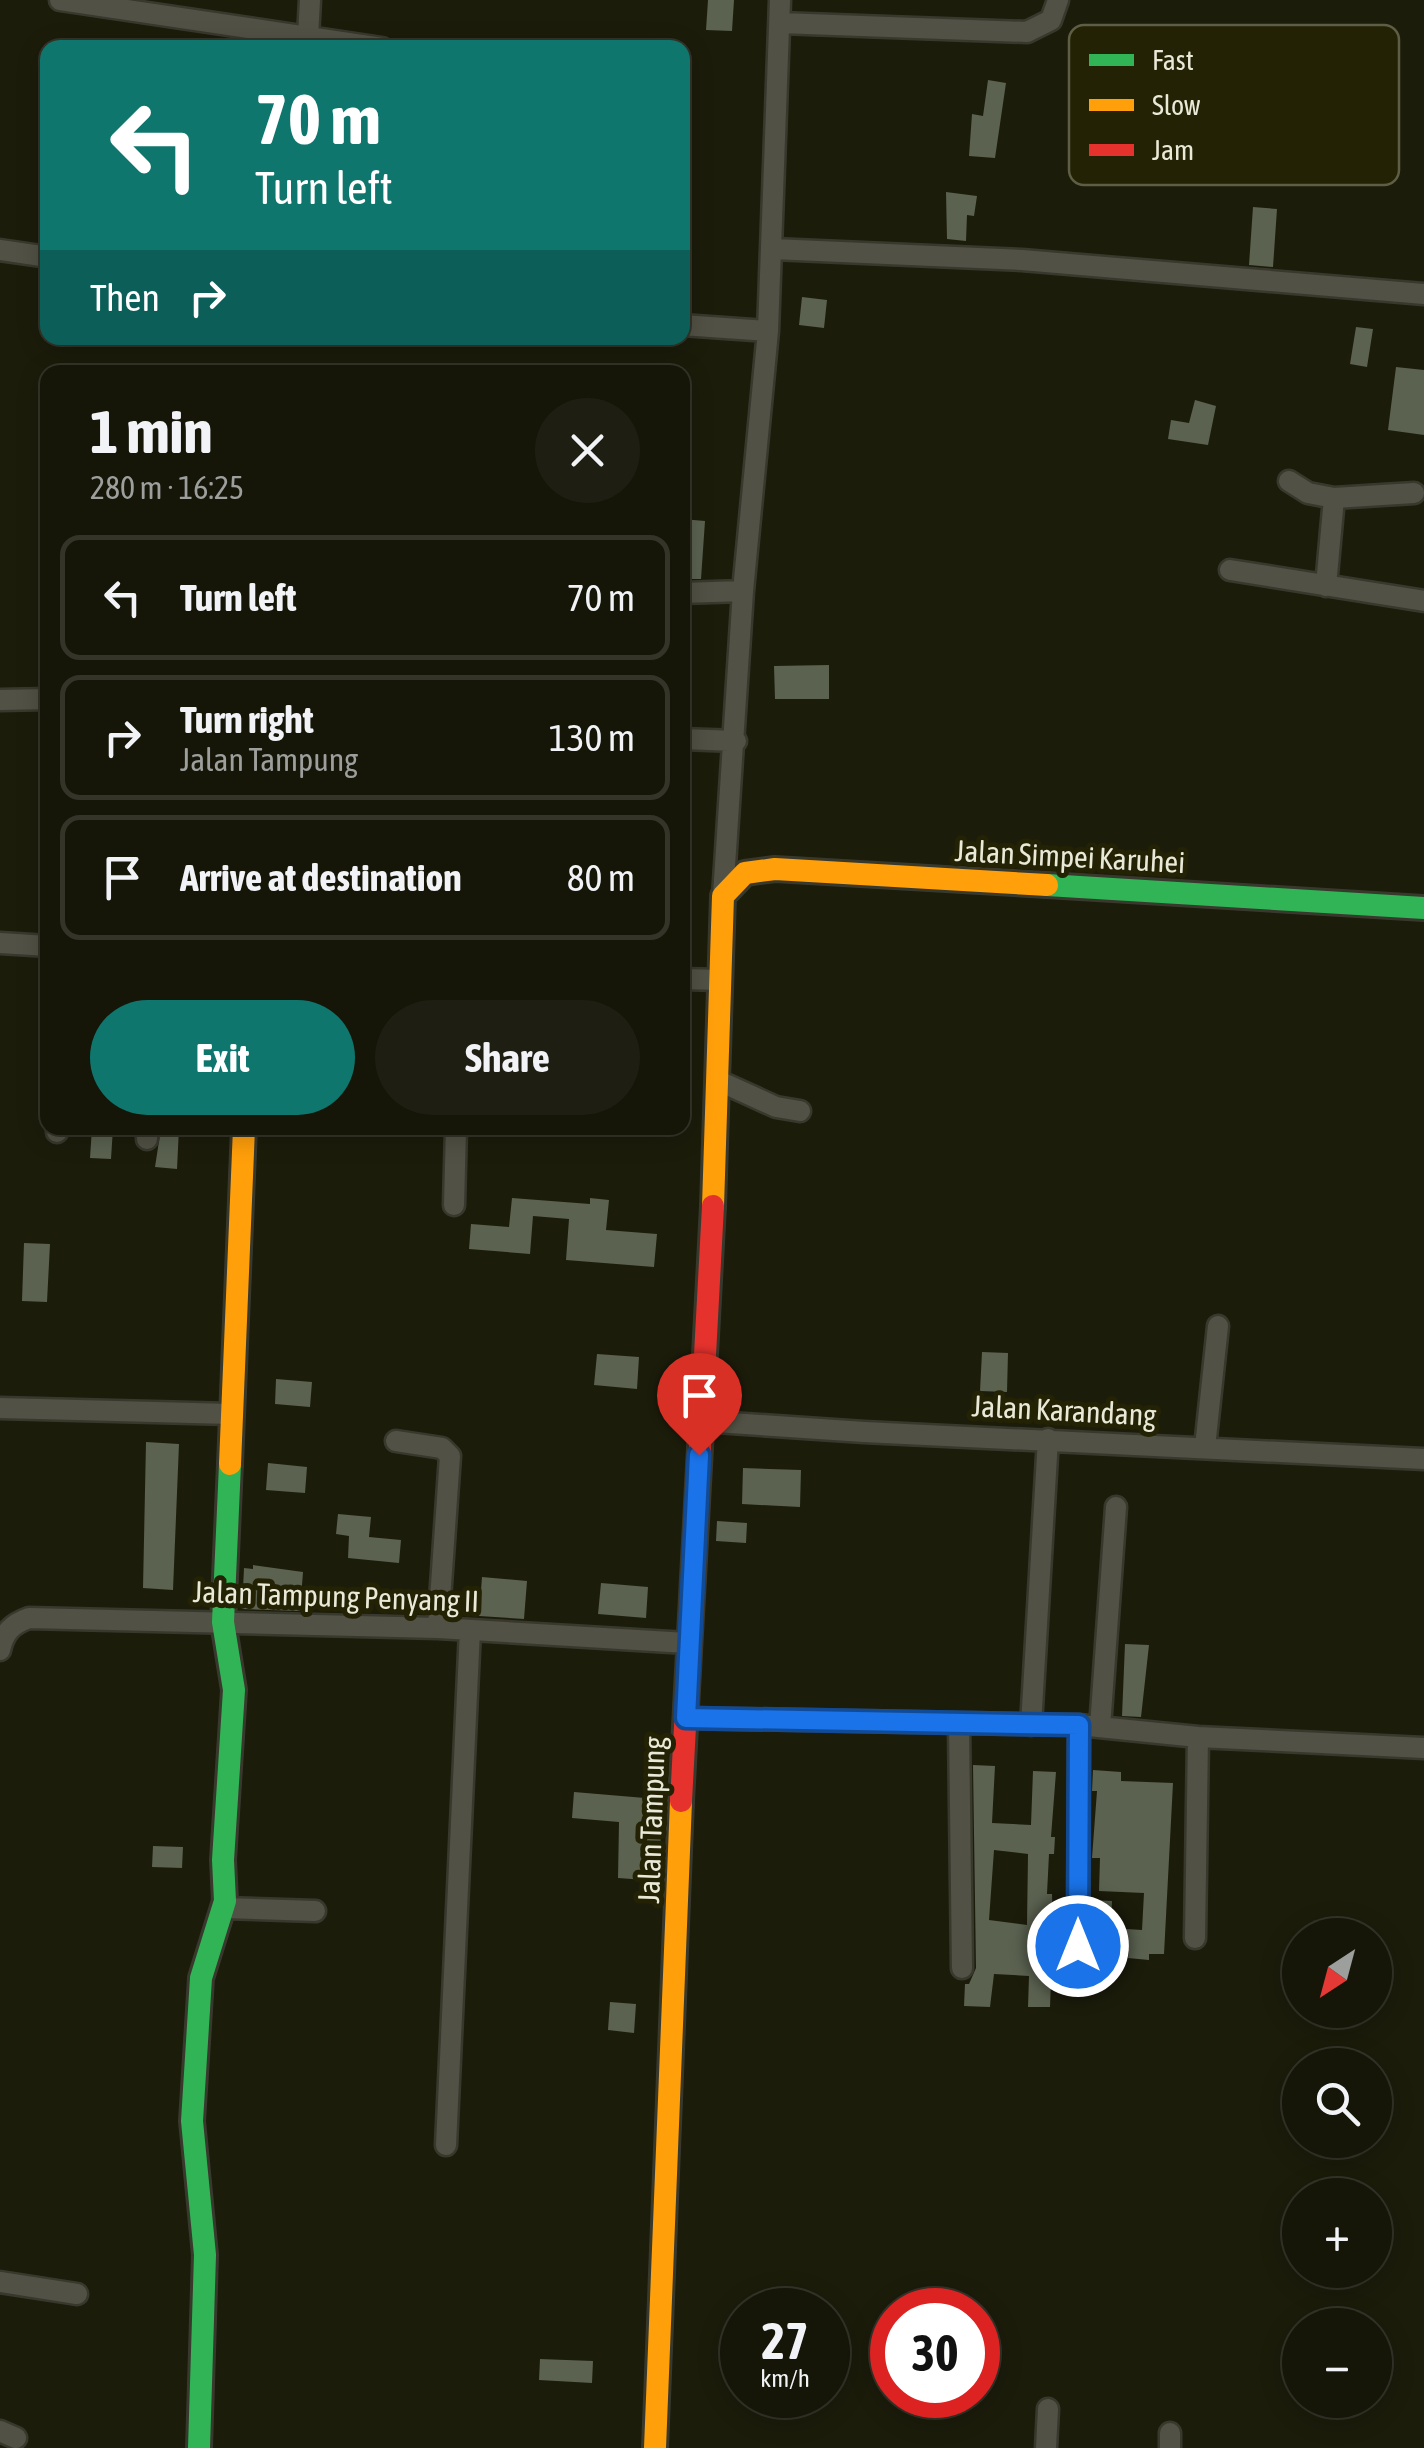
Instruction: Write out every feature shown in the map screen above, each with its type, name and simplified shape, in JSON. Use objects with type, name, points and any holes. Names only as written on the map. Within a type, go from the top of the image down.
[{"type":"main road","name":"Jalan Simpei Karuhei","points":[[723,896],[745,873],[775,869],[1424,908]]},
{"type":"main road","name":"Jalan Tampung","points":[[655,2448],[688,1643],[719,1081],[723,896]]},
{"type":"main road","points":[[199,2448],[206,2255],[192,2121],[201,1978],[224,1908],[234,1690],[224,1622],[244,1135]]},
{"type":"street","points":[[60,0],[328,40]]},
{"type":"street","points":[[308,37],[310,0]]},
{"type":"street","points":[[723,896],[744,591],[768,331],[780,0]]},
{"type":"street","points":[[780,23],[1027,32],[1050,20],[1058,0]]},
{"type":"street","points":[[773,249],[1022,260],[1424,294]]},
{"type":"street","points":[[0,250],[40,255]]},
{"type":"street","points":[[690,326],[768,331]]},
{"type":"street","points":[[1289,481],[1308,493],[1334,498],[1414,494]]},
{"type":"street","points":[[1326,586],[1334,498]]},
{"type":"street","points":[[1230,570],[1424,601]]},
{"type":"street","points":[[690,593],[744,591]]},
{"type":"street","points":[[0,700],[40,698]]},
{"type":"street","points":[[690,739],[736,742]]},
{"type":"street","points":[[0,943],[40,946]]},
{"type":"street","points":[[690,979],[721,980]]},
{"type":"street","points":[[719,1081],[776,1108],[800,1111]]},
{"type":"street","points":[[454,1206],[456,1135]]},
{"type":"street","points":[[1206,1447],[1218,1326]]},
{"type":"street","points":[[0,1408],[231,1414]]},
{"type":"street","name":"Jalan Karandang","points":[[701,1420],[864,1432],[1424,1459]]},
{"type":"street","points":[[1032,1725],[1048,1439]]},
{"type":"street","points":[[396,1441],[442,1448],[450,1456],[438,1628]]},
{"type":"street","points":[[1078,1983],[1089,1726],[1116,1506]]},
{"type":"street","name":"Jalan Tampung Penyang II","points":[[0,1650],[14,1623],[29,1618],[438,1628],[688,1643]]},
{"type":"street","points":[[446,2145],[470,1630]]},
{"type":"street","points":[[686,1718],[1089,1726],[1198,1737],[1424,1748]]},
{"type":"street","points":[[959,1725],[962,1968]]},
{"type":"street","points":[[1196,1938],[1198,1737]]},
{"type":"street","points":[[224,1908],[315,1912]]},
{"type":"street","points":[[0,2282],[77,2294]]},
{"type":"street","points":[[1046,2448],[1048,2409]]},
{"type":"building","points":[[708,0],[734,0],[732,31],[706,30]]},
{"type":"building","points":[[988,80],[1006,83],[995,158],[969,156],[972,114],[983,116]]},
{"type":"building","points":[[946,192],[977,196],[974,216],[967,215],[966,241],[947,239]]},
{"type":"building","points":[[1253,207],[1277,209],[1273,267],[1249,265]]},
{"type":"building","points":[[802,297],[827,300],[824,328],[799,325]]},
{"type":"building","points":[[1356,327],[1373,329],[1367,367],[1350,364]]},
{"type":"building","points":[[1396,367],[1424,370],[1424,435],[1388,430]]},
{"type":"building","points":[[1195,400],[1216,406],[1208,445],[1168,439],[1171,420],[1189,423]]},
{"type":"building","points":[[690,520],[705,521],[701,579],[690,579]]},
{"type":"building","points":[[829,665],[829,699],[775,699],[774,666]]},
{"type":"building","points":[[92,1135],[113,1135],[111,1159],[90,1158]]},
{"type":"building","points":[[160,1135],[179,1135],[177,1169],[155,1167]]},
{"type":"building","points":[[512,1198],[590,1204],[590,1198],[609,1200],[606,1230],[657,1234],[654,1267],[566,1260],[569,1219],[533,1216],[530,1254],[469,1249],[471,1224],[509,1227]]},
{"type":"building","points":[[24,1243],[50,1244],[47,1302],[22,1301]]},
{"type":"building","points":[[982,1352],[1008,1353],[1007,1392],[980,1391]]},
{"type":"building","points":[[597,1354],[639,1357],[637,1389],[594,1385]]},
{"type":"building","points":[[276,1379],[312,1382],[310,1407],[275,1404]]},
{"type":"building","points":[[146,1442],[179,1444],[173,1590],[143,1588]]},
{"type":"building","points":[[268,1463],[307,1467],[305,1493],[266,1490]]},
{"type":"building","points":[[743,1468],[801,1470],[800,1507],[742,1504]]},
{"type":"building","points":[[338,1514],[371,1517],[369,1537],[401,1540],[399,1563],[348,1558],[349,1536],[336,1534]]},
{"type":"building","points":[[717,1521],[747,1523],[746,1543],[716,1541]]},
{"type":"building","points":[[253,1565],[303,1572],[300,1611],[242,1609],[244,1568],[253,1569]]},
{"type":"building","points":[[482,1577],[527,1581],[524,1619],[479,1616]]},
{"type":"building","points":[[601,1583],[648,1587],[646,1618],[598,1614]]},
{"type":"building","points":[[1125,1644],[1149,1645],[1141,1717],[1122,1716]]},
{"type":"building","points":[[973,1765],[995,1766],[992,1823],[1031,1825],[1033,1771],[1056,1772],[1051,1837],[1055,1837],[1054,1854],[1049,1854],[1047,1894],[1052,1894],[1053,1926],[1050,2007],[1028,2007],[1029,1976],[994,1974],[990,2007],[964,2006],[965,1984],[969,1984],[976,1968]],"holes":[[[994,1850],[1028,1854],[1027,1925],[989,1920]]]},
{"type":"building","points":[[1093,1770],[1121,1772],[1121,1781],[1173,1783],[1164,1954],[1149,1954],[1149,1960],[1128,1958],[1129,1951],[1092,1949],[1092,1900],[1112,1901],[1111,1928],[1142,1930],[1144,1893],[1099,1891],[1100,1858],[1092,1858],[1097,1791],[1092,1791]]},
{"type":"building","points":[[574,1792],[645,1798],[643,1827],[661,1829],[659,1881],[618,1878],[619,1822],[572,1818]]},
{"type":"building","points":[[153,1846],[183,1847],[182,1868],[152,1867]]},
{"type":"building","points":[[610,2002],[636,2004],[634,2033],[608,2030]]},
{"type":"building","points":[[540,2359],[593,2361],[592,2383],[539,2380]]},
{"type":"traffic: fast","points":[[1047,885],[1424,908]]},
{"type":"traffic: fast","points":[[199,2448],[205,2255],[192,2121],[201,1978],[225,1901],[223,1860],[234,1690],[223,1622],[230,1464]]},
{"type":"traffic: slow","points":[[713,1206],[723,896],[745,873],[775,869],[1047,885]]},
{"type":"traffic: slow","points":[[230,1464],[244,1135]]},
{"type":"traffic: slow","points":[[655,2448],[681,1801]]},
{"type":"traffic: jam","points":[[681,1801],[713,1206]]},
{"type":"route","points":[[699,1455],[686,1718],[1079,1725],[1078,1946]]}]
